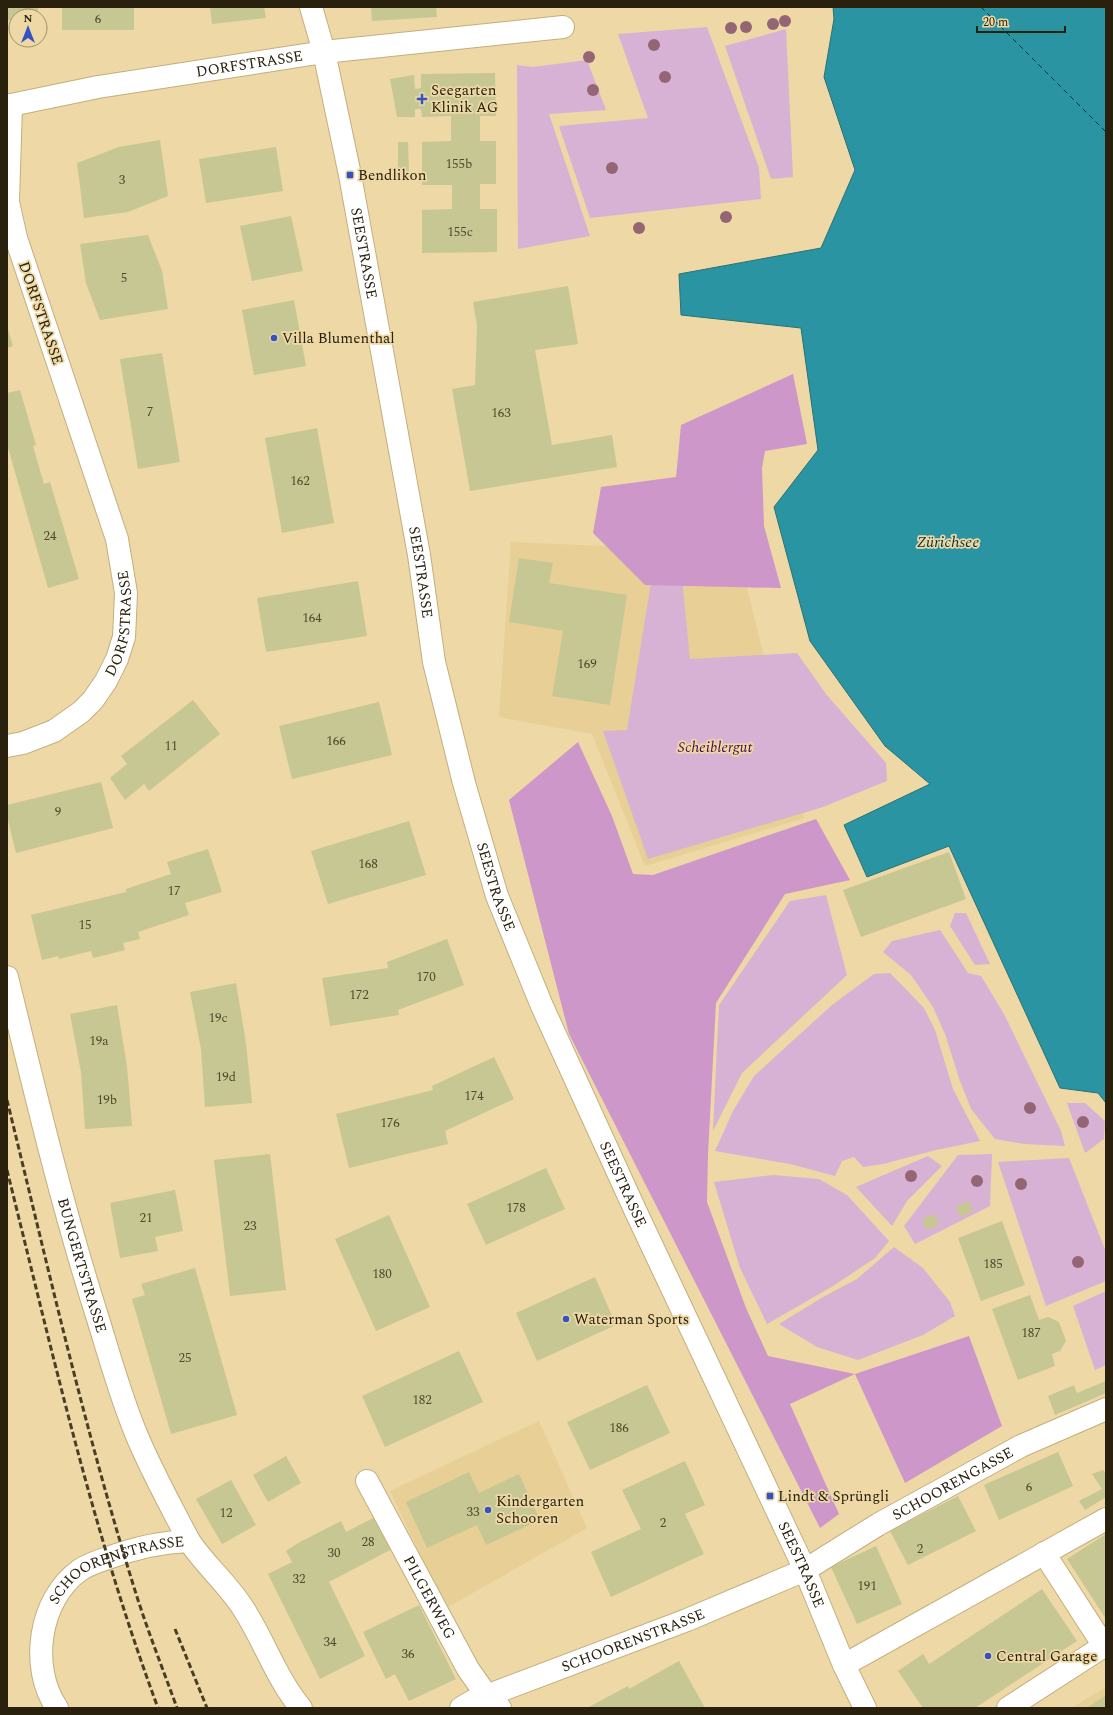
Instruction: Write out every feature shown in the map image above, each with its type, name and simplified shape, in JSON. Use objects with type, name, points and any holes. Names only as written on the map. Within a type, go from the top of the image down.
[{"type":"street","name":"SEESTRASSE","points":[[311,7],[324,52],[350,175],[414,532],[434,662],[464,784],[498,896],[552,1028],[639,1219],[805,1570],[844,1665],[865,1708]]},
{"type":"street","name":"DORFSTRASSE","points":[[7,746],[23,743],[54,731],[68,723],[93,700],[106,681],[117,659],[124,637],[126,593],[117,538],[16,238],[8,202],[7,178],[9,103],[98,87],[324,52],[563,27]]},
{"type":"street","name":"BUNGERTSTRASSE","points":[[7,977],[53,1164],[85,1278],[122,1395],[136,1434],[154,1476],[189,1541]]},
{"type":"street","name":"SCHOORENGASSE","points":[[805,1570],[879,1524],[1021,1446],[1106,1409]]},
{"type":"street","name":"PILGERWEG","points":[[367,1481],[468,1669],[494,1702]]},
{"type":"street","points":[[844,1665],[1106,1519]]},
{"type":"street","name":"SCHOORENSTRASSE","points":[[57,1708],[44,1680],[40,1657],[42,1633],[47,1618],[61,1590],[80,1570],[90,1564],[136,1548],[166,1542],[189,1541],[198,1554],[224,1581],[243,1608],[278,1675],[291,1696],[301,1708]]},
{"type":"street","points":[[1008,1708],[1104,1646],[1044,1553]]},
{"type":"street","name":"SCHOORENSTRASSE","points":[[461,1708],[473,1701],[494,1702],[805,1570]]},
{"type":"shaded area","points":[[793,374],[807,444],[765,451],[762,468],[764,526],[781,588],[645,585],[593,533],[601,487],[676,477],[681,425]]},
{"type":"shaded area","points":[[511,542],[738,552],[804,818],[645,866],[592,734],[499,717]]},
{"type":"shaded area","points":[[578,742],[612,816],[633,874],[653,875],[816,819],[850,880],[785,894],[716,1003],[708,1154],[707,1202],[746,1308],[768,1356],[855,1374],[790,1404],[839,1514],[820,1528],[569,1034],[509,800]]},
{"type":"shaded area","points":[[969,1336],[1002,1426],[905,1483],[855,1374]]},
{"type":"shaded area","name":"Kindergarten Schooren","points":[[539,1421],[587,1528],[446,1608],[390,1491]]},
{"type":"shaded area","points":[[1106,1687],[1106,1708],[1072,1708]]},
{"type":"green space","points":[[707,27],[759,168],[761,199],[590,218],[559,126],[648,118],[618,34]]},
{"type":"green space","points":[[786,29],[793,177],[771,179],[725,46]]},
{"type":"green space","points":[[587,60],[606,110],[549,114],[590,236],[518,249],[517,65],[533,67]]},
{"type":"green space","name":"Scheiblergut","points":[[682,579],[690,659],[797,653],[826,694],[886,763],[887,781],[823,807],[648,859],[603,731],[627,730],[651,583]]},
{"type":"green space","points":[[826,895],[847,975],[742,1073],[713,1131],[719,1005],[790,901]]},
{"type":"green space","points":[[955,913],[966,913],[990,964],[975,965],[950,926]]},
{"type":"green space","points":[[940,930],[968,973],[981,976],[1004,1014],[1061,1131],[1065,1146],[1024,1144],[995,1139],[971,1109],[960,1081],[945,1034],[933,1007],[911,975],[883,952],[892,941]]},
{"type":"green space","points":[[890,973],[924,1008],[935,1030],[953,1089],[980,1141],[936,1150],[883,1164],[863,1167],[854,1157],[842,1161],[835,1176],[790,1164],[715,1151],[733,1111],[754,1076],[832,1005],[874,974]]},
{"type":"green space","points":[[1067,1103],[1085,1103],[1105,1121],[1104,1139],[1085,1153]]},
{"type":"green space","points":[[992,1154],[990,1206],[915,1244],[904,1226],[958,1155]]},
{"type":"green space","points":[[928,1156],[942,1166],[907,1201],[892,1226],[856,1187]]},
{"type":"green space","points":[[1069,1158],[1106,1252],[1106,1281],[1046,1306],[998,1162]]},
{"type":"green space","points":[[773,1175],[819,1179],[847,1195],[889,1241],[875,1258],[833,1286],[767,1324],[740,1268],[714,1182]]},
{"type":"green space","points":[[894,1247],[923,1268],[950,1302],[955,1316],[923,1335],[858,1360],[817,1347],[779,1324],[823,1297],[857,1279]]},
{"type":"green space","points":[[1106,1291],[1106,1365],[1095,1370],[1073,1306]]},
{"type":"water","name":"Zürichsee","points":[[833,7],[1106,7],[1106,1103],[1098,1093],[1060,1088],[949,846],[867,877],[844,825],[930,784],[885,746],[810,641],[774,507],[818,450],[801,328],[681,315],[679,274],[821,248],[855,170],[824,77],[834,19]]},
{"type":"building","points":[[7,7],[38,7],[8,8],[7,20]]},
{"type":"building","points":[[62,7],[134,7],[134,30],[62,30]]},
{"type":"building","points":[[210,7],[264,7],[266,18],[212,24]]},
{"type":"building","points":[[371,7],[436,7],[437,17],[372,21]]},
{"type":"building","points":[[495,73],[496,116],[480,116],[480,141],[496,141],[496,184],[480,184],[480,209],[497,209],[497,252],[422,253],[422,210],[452,209],[452,185],[422,185],[422,142],[451,141],[451,116],[422,117],[421,109],[415,109],[415,117],[397,117],[390,79],[414,75],[415,89],[421,88],[421,74]]},
{"type":"building","points":[[160,140],[168,196],[128,212],[84,218],[77,163],[119,147]]},
{"type":"building","points":[[398,142],[408,142],[409,172],[398,172]]},
{"type":"building","points":[[276,147],[283,191],[206,203],[199,159]]},
{"type":"building","points":[[291,216],[303,271],[252,281],[240,226]]},
{"type":"building","points":[[148,235],[162,271],[168,309],[100,320],[86,283],[80,244]]},
{"type":"building","points":[[568,286],[578,344],[535,350],[552,445],[612,435],[617,467],[470,491],[452,389],[475,385],[477,326],[473,302]]},
{"type":"building","name":"Villa Blumenthal","points":[[294,300],[306,366],[254,375],[242,310]]},
{"type":"building","points":[[7,326],[13,346],[7,348]]},
{"type":"building","points":[[162,353],[180,462],[138,469],[120,359]]},
{"type":"building","points":[[20,390],[36,445],[33,446],[44,484],[50,482],[79,579],[48,588],[7,444],[7,393]]},
{"type":"building","points":[[317,428],[334,523],[282,533],[265,438]]},
{"type":"building","points":[[519,558],[553,563],[549,583],[627,595],[610,705],[552,696],[563,631],[509,622]]},
{"type":"building","points":[[358,581],[367,636],[266,652],[257,598]]},
{"type":"building","points":[[193,700],[220,734],[149,791],[144,784],[125,800],[110,778],[127,764],[121,756]]},
{"type":"building","points":[[379,702],[392,755],[292,779],[279,726]]},
{"type":"building","points":[[101,782],[113,828],[16,853],[7,817],[7,805]]},
{"type":"building","points":[[409,821],[426,875],[328,904],[311,851]]},
{"type":"building","points":[[208,849],[222,892],[185,903],[189,915],[138,932],[140,939],[123,943],[125,950],[93,958],[91,951],[59,959],[58,956],[42,960],[31,915],[126,892],[126,889],[171,874],[167,862]]},
{"type":"building","points":[[949,852],[966,899],[861,937],[843,890]]},
{"type":"building","points":[[447,939],[464,985],[398,1010],[399,1015],[330,1026],[322,978],[388,968],[387,962]]},
{"type":"building","points":[[236,983],[246,1043],[252,1103],[205,1107],[201,1049],[190,992]]},
{"type":"building","points":[[117,1005],[127,1066],[132,1126],[85,1129],[81,1072],[70,1014]]},
{"type":"building","points":[[494,1057],[514,1099],[445,1131],[448,1144],[349,1168],[336,1114],[433,1090],[432,1086]]},
{"type":"building","points":[[270,1154],[286,1290],[230,1296],[214,1160]]},
{"type":"building","points":[[546,1168],[565,1209],[486,1245],[467,1204]]},
{"type":"building","points":[[175,1190],[183,1231],[155,1237],[158,1251],[120,1258],[110,1203]]},
{"type":"building","points":[[969,1201],[973,1212],[960,1217],[956,1206]]},
{"type":"building","points":[[935,1214],[939,1225],[926,1230],[922,1219]]},
{"type":"building","points":[[389,1215],[430,1307],[376,1331],[335,1239]]},
{"type":"building","points":[[1002,1221],[1025,1285],[981,1301],[958,1238]]},
{"type":"building","points":[[195,1268],[237,1415],[171,1434],[132,1299],[145,1295],[141,1284]]},
{"type":"building","name":"Waterman Sports","points":[[595,1277],[616,1325],[537,1361],[516,1313]]},
{"type":"building","points":[[1030,1295],[1039,1320],[1048,1317],[1059,1322],[1066,1341],[1060,1351],[1052,1354],[1055,1366],[1018,1380],[992,1309]]},
{"type":"building","points":[[459,1351],[483,1402],[385,1447],[362,1396]]},
{"type":"building","points":[[1106,1381],[1106,1393],[1055,1415],[1048,1396],[1074,1385],[1077,1393]]},
{"type":"building","points":[[647,1385],[670,1433],[590,1470],[567,1422]]},
{"type":"building","points":[[1058,1452],[1073,1486],[999,1520],[984,1485]]},
{"type":"building","points":[[286,1456],[301,1483],[268,1502],[253,1475]]},
{"type":"building","points":[[685,1461],[705,1505],[685,1514],[704,1554],[611,1597],[591,1552],[641,1529],[622,1490]]},
{"type":"building","points":[[1103,1470],[1106,1474],[1106,1497],[1085,1510],[1079,1501],[1102,1489],[1092,1474]]},
{"type":"building","points":[[469,1472],[479,1493],[519,1474],[540,1520],[486,1545],[477,1525],[427,1548],[406,1502]]},
{"type":"building","points":[[231,1480],[256,1525],[222,1544],[196,1499]]},
{"type":"building","points":[[958,1496],[976,1531],[908,1565],[890,1531]]},
{"type":"building","points":[[375,1517],[392,1549],[329,1582],[365,1656],[320,1679],[268,1574],[292,1562],[286,1551],[300,1542],[341,1521],[346,1532]]},
{"type":"building","points":[[1106,1534],[1106,1619],[1067,1559]]},
{"type":"building","points":[[876,1546],[902,1604],[857,1624],[831,1567]]},
{"type":"building","points":[[1042,1589],[1077,1641],[975,1708],[923,1708],[898,1671],[923,1654],[929,1664]]},
{"type":"building","points":[[419,1605],[456,1679],[409,1701],[395,1674],[386,1679],[363,1632]]},
{"type":"building","points":[[679,1661],[705,1708],[587,1708],[628,1686],[629,1689]]},
{"type":"building","points":[[1106,1695],[1106,1708],[1087,1708]]},
{"type":"ferry route","points":[[981,7],[1106,132]]},
{"type":"railway","points":[[7,1100],[68,1351],[101,1476],[138,1600],[177,1708]]},
{"type":"railway","points":[[7,1170],[57,1374],[94,1509],[113,1576],[158,1708]]},
{"type":"railway","points":[[175,1629],[207,1708]]},
{"type":"place","name":"Seegarten Klinik AG","points":[[422,99]]},
{"type":"place","name":"Bendlikon","points":[[350,175]]},
{"type":"place","name":"Villa Blumenthal","points":[[274,338]]},
{"type":"place","name":"Waterman Sports","points":[[566,1319]]},
{"type":"place","name":"Lindt & Sprüngli","points":[[770,1496]]},
{"type":"place","name":"Kindergarten Schooren","points":[[488,1510]]},
{"type":"place","name":"Central Garage","points":[[988,1656]]}]
